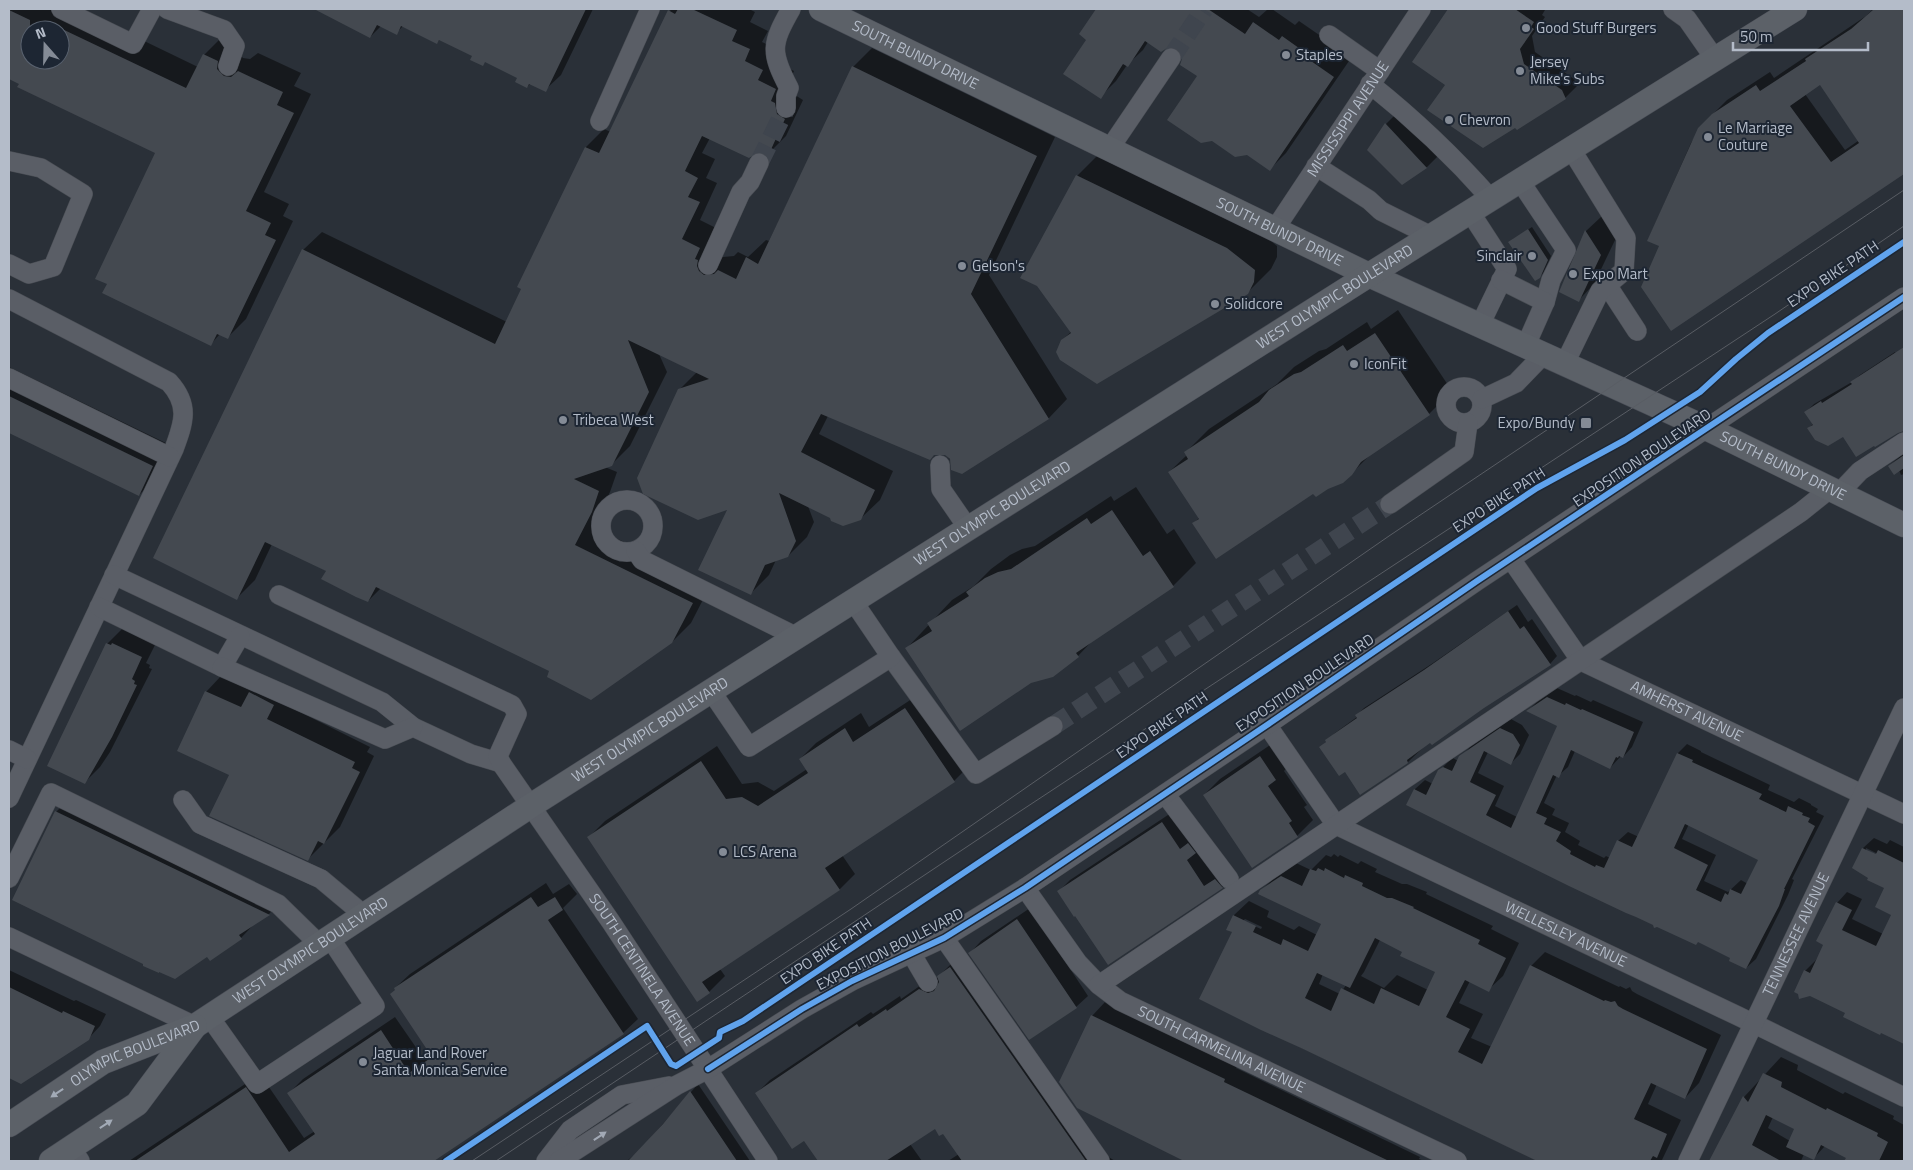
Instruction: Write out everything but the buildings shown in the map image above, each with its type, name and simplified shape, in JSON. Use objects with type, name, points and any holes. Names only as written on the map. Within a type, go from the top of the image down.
[{"type":"main road","name":"SOUTH BUNDY DRIVE","points":[[821,9],[1369,275],[1708,429],[1904,524]]},
{"type":"main road","name":"WEST OLYMPIC BOULEVARD","points":[[202,1021],[532,805],[1369,275],[1715,59],[1787,11]]},
{"type":"main road","name":"OLYMPIC BOULEVARD","points":[[9,1125],[103,1062],[202,1021]]},
{"type":"main road","name":"OLYMPIC BOULEVARD","points":[[51,1161],[75,1155],[137,1104],[202,1021]]},
{"type":"street","points":[[61,9],[133,44],[152,9]]},
{"type":"street","points":[[167,9],[224,30],[235,46],[228,66]]},
{"type":"street","points":[[600,121],[650,9]]},
{"type":"street","points":[[783,103],[789,88],[780,72],[775,53],[776,37],[791,9]]},
{"type":"street","name":"MISSISSIPPI AVENUE","points":[[1275,229],[1421,9]]},
{"type":"street","points":[[1673,9],[1687,19],[1715,59]]},
{"type":"street","points":[[1329,35],[1375,77],[1405,112],[1460,165],[1491,199]]},
{"type":"street","points":[[1110,148],[1171,58]]},
{"type":"street","points":[[1482,399],[1516,382],[1545,354],[1600,291],[1624,271],[1626,238],[1571,149]]},
{"type":"street","points":[[9,161],[41,168],[83,194],[53,267],[30,274],[9,264]]},
{"type":"street","points":[[708,265],[741,192],[750,182],[755,161]]},
{"type":"street","points":[[1316,166],[1369,200],[1382,211],[1431,236]]},
{"type":"street","points":[[1520,181],[1566,250],[1551,280],[1545,302],[1545,354]]},
{"type":"street","points":[[1470,212],[1507,269],[1480,325]]},
{"type":"street","points":[[1501,280],[1545,302]]},
{"type":"street","points":[[1607,285],[1637,330]]},
{"type":"street","name":"EXPOSITION BOULEVARD","points":[[677,1084],[708,1069],[810,1004],[852,981],[944,938],[1025,888],[1469,586],[1904,297]]},
{"type":"street","points":[[9,299],[169,382],[178,392],[184,407],[184,423],[170,457],[9,798]]},
{"type":"street","points":[[9,378],[170,457]]},
{"type":"street","points":[[1458,387],[1475,389],[1482,399],[1482,411],[1474,421],[1461,423],[1450,417],[1446,406],[1449,395],[1458,387]]},
{"type":"street","points":[[1390,504],[1464,452],[1468,423]]},
{"type":"street","points":[[1099,985],[1904,442]]},
{"type":"street","points":[[940,465],[942,489],[968,528]]},
{"type":"street","points":[[636,551],[642,560],[797,637]]},
{"type":"street","points":[[1511,559],[1581,661]]},
{"type":"street","points":[[114,575],[382,702],[413,727],[471,754],[501,763]]},
{"type":"street","points":[[279,595],[512,705],[517,714],[498,756],[501,763]]},
{"type":"street","points":[[853,601],[976,774],[1053,726]]},
{"type":"street","points":[[99,607],[222,667],[385,739],[413,727]]},
{"type":"street","points":[[222,667],[240,636]]},
{"type":"street","points":[[711,691],[749,747],[891,657]]},
{"type":"street","name":"AMHERST AVENUE","points":[[1581,661],[1904,814]]},
{"type":"street","name":"TENNESSEE AVENUE","points":[[1688,1161],[1904,708]]},
{"type":"street","points":[[1267,725],[1336,826]]},
{"type":"street","points":[[9,750],[27,759]]},
{"type":"street","name":"SOUTH CENTINELA AVENUE","points":[[501,763],[532,805],[768,1161]]},
{"type":"street","points":[[9,878],[51,793],[278,904],[325,941],[375,1006],[257,1084],[202,1021],[9,937]]},
{"type":"street","points":[[1165,794],[1228,879]]},
{"type":"street","points":[[183,800],[200,824],[321,879],[364,915]]},
{"type":"street","name":"WELLESLEY AVENUE","points":[[1336,826],[1904,1097]]},
{"type":"street","name":"SOUTH CARMELINA AVENUE","points":[[1025,888],[1078,963],[1099,985],[1120,1001],[1458,1161]]},
{"type":"street","points":[[944,938],[1100,1161]]},
{"type":"street","points":[[911,954],[928,982]]},
{"type":"street","points":[[546,1161],[570,1130],[622,1095],[677,1084]]},
{"type":"street","points":[[559,1161],[677,1084]]},
{"type":"tunnel","points":[[1171,58],[1204,9]]},
{"type":"tunnel","points":[[759,163],[786,108]]},
{"type":"tunnel","points":[[1053,726],[1390,504]]},
{"type":"tram line","points":[[472,1161],[851,909],[1389,536],[1904,190]]},
{"type":"tram line","points":[[496,1161],[1019,812],[1775,314],[1904,226]]},
{"type":"cycle path","name":"EXPO BIKE PATH","points":[[446,1161],[647,1026],[671,1064],[676,1066],[719,1038],[720,1032],[743,1021],[1537,488],[1625,440],[1700,392],[1768,333],[1904,242]]},
{"type":"cycle path","points":[[708,1069],[802,1009],[852,981],[944,938],[1025,888],[1477,581],[1904,297]]},
{"type":"place","name":"Good Stuff Burgers","points":[[1526,28]]},
{"type":"place","name":"Staples","points":[[1286,55]]},
{"type":"place","name":"Jersey Mike's Subs","points":[[1520,71]]},
{"type":"place","name":"Chevron","points":[[1449,120]]},
{"type":"place","name":"Le Marriage Couture","points":[[1708,137]]},
{"type":"place","name":"Sinclair","points":[[1532,256]]},
{"type":"place","name":"Gelson's","points":[[962,266]]},
{"type":"place","name":"Expo Mart","points":[[1573,274]]},
{"type":"place","name":"Solidcore","points":[[1215,304]]},
{"type":"place","name":"IconFit","points":[[1354,364]]},
{"type":"place","name":"Tribeca West","points":[[563,420]]},
{"type":"place","name":"Expo/Bundy","points":[[1586,423]]},
{"type":"place","name":"LCS Arena","points":[[723,852]]},
{"type":"place","name":"Jaguar Land Rover Santa Monica Service","points":[[363,1062]]}]
